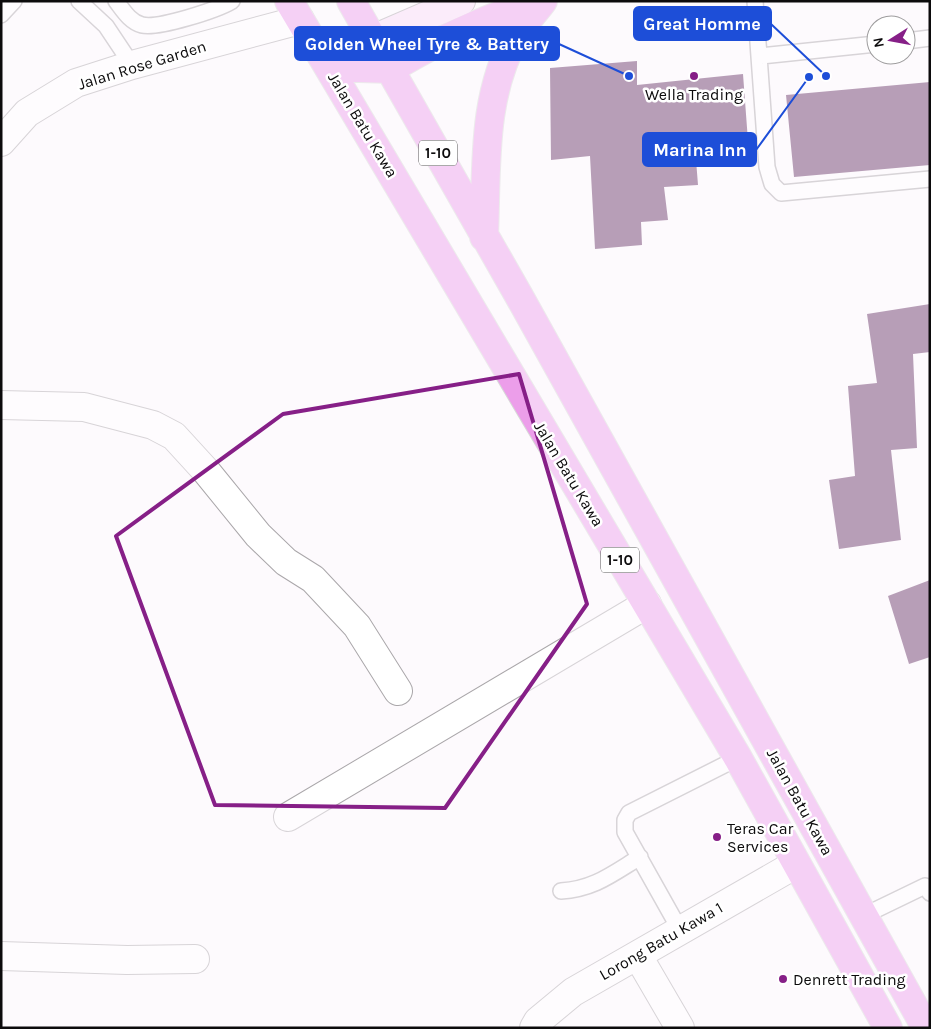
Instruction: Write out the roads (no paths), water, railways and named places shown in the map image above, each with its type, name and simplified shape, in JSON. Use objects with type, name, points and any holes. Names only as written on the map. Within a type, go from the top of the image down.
[{"type":"highway","name":"Jalan Batu Kawa","points":[[351,1],[646,522],[926,1028]]},
{"type":"highway","points":[[328,67],[391,69],[415,54],[484,20],[537,1]]},
{"type":"highway","points":[[484,237],[485,153],[492,104],[501,68],[518,34],[543,1]]},
{"type":"highway","name":"Jalan Batu Kawa","points":[[294,11],[738,758],[888,1028]]},
{"type":"main road","points":[[345,96],[374,39],[461,1]]},
{"type":"street","name":"Jalan Rose Garden","points":[[1,142],[27,113],[76,83],[294,11]]},
{"type":"street","points":[[1,405],[84,407],[153,425],[174,436],[206,471],[258,535],[286,562],[313,579],[357,626],[398,692]]},
{"type":"street","points":[[288,817],[647,604]]},
{"type":"street","name":"Lorong Batu Kawa 1","points":[[534,1028],[538,1021],[573,992],[796,864]]},
{"type":"street","points":[[1,956],[127,960],[195,959]]},
{"type":"street","points":[[638,956],[680,1028]]},
{"type":"lane","points":[[1,15],[14,1]]},
{"type":"lane","points":[[79,1],[106,26],[132,65]]},
{"type":"lane","points":[[116,1],[131,19],[142,25],[205,13],[232,1]]},
{"type":"lane","points":[[755,1],[761,56],[767,167],[772,184],[781,193],[930,179]]},
{"type":"lane","points":[[916,40],[930,38]]},
{"type":"lane","points":[[761,56],[866,45]]},
{"type":"lane","points":[[680,930],[625,832],[625,820],[629,813],[738,758]]},
{"type":"lane","points":[[561,891],[580,890],[597,883],[640,857]]},
{"type":"lane","points":[[863,916],[928,888]]},
{"type":"place","name":"Golden Wheel Tyre & Battery","points":[[629,76]]},
{"type":"place","name":"Wella Trading","points":[[694,76]]},
{"type":"place","name":"Great Homme","points":[[826,76]]},
{"type":"place","name":"Marina Inn","points":[[809,77]]},
{"type":"place","name":"Teras Car Services","points":[[717,837]]},
{"type":"place","name":"Denrett Trading","points":[[783,979]]}]
